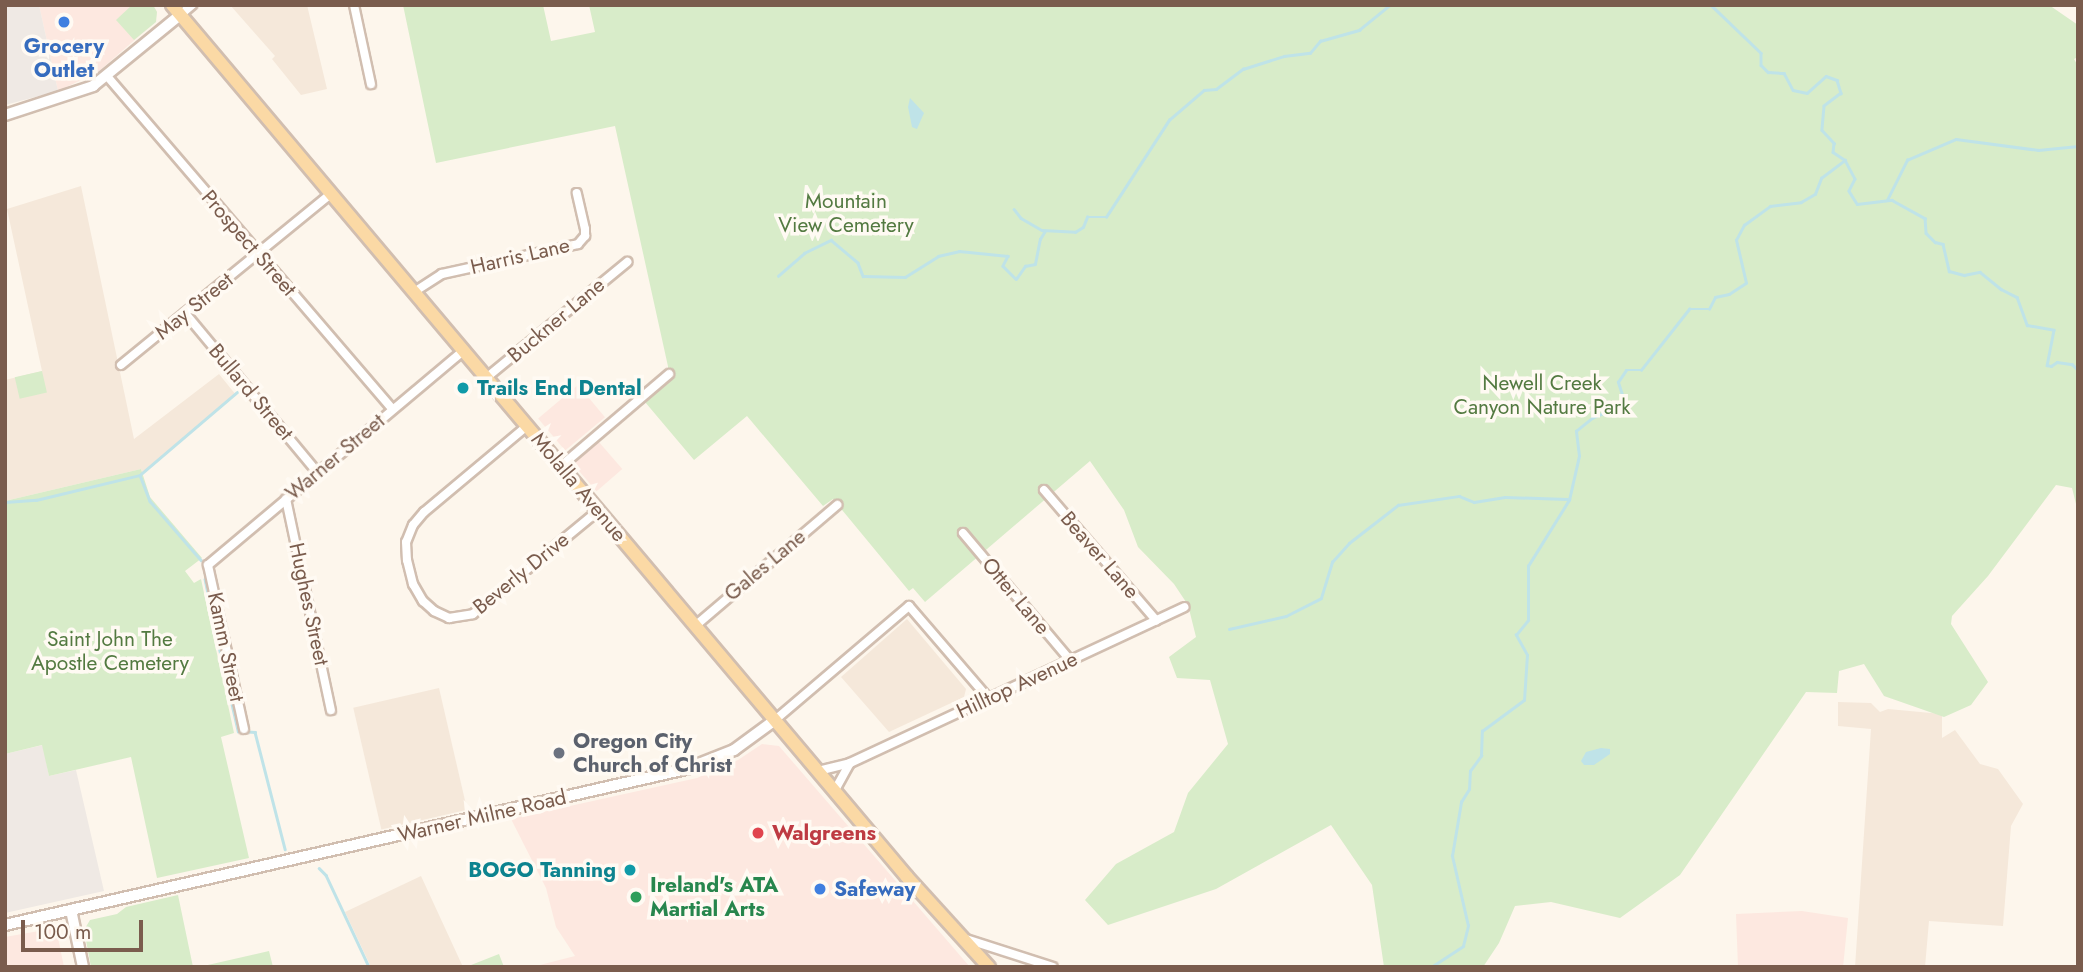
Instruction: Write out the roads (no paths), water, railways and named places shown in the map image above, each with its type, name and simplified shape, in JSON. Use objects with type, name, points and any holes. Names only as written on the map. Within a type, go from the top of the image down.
[{"type":"main road","name":"Molalla Avenue","points":[[176,10],[818,771],[989,967]]},
{"type":"street","points":[[5,115],[77,94],[107,76],[176,10],[192,5]]},
{"type":"street","points":[[354,5],[371,85]]},
{"type":"street","name":"Prospect Street","points":[[107,76],[257,254],[392,408]]},
{"type":"street","name":"Harris Lane","points":[[414,292],[442,274],[578,244],[585,229],[576,193]]},
{"type":"street","name":"May Street","points":[[121,365],[331,194]]},
{"type":"street","name":"Buckner Lane","points":[[486,378],[626,261]]},
{"type":"street","name":"Bullard Street","points":[[185,313],[317,472]]},
{"type":"street","name":"Warner Street","points":[[208,565],[463,351]]},
{"type":"street","points":[[561,466],[669,374]]},
{"type":"street","name":"Beverly Drive","points":[[527,426],[413,525],[406,542],[407,560],[413,584],[423,601],[434,611],[449,618],[472,614],[598,511]]},
{"type":"street","name":"Beaver Lane","points":[[1044,490],[1156,620]]},
{"type":"street","name":"Hughes Street","points":[[286,499],[331,710]]},
{"type":"street","name":"Gales Lane","points":[[695,625],[837,505]]},
{"type":"street","name":"Otter Lane","points":[[963,533],[1070,660]]},
{"type":"street","name":"Kamm Street","points":[[208,565],[244,729]]},
{"type":"street","name":"Warner Milne Road","points":[[5,925],[686,769],[734,750],[775,720],[909,606],[988,698]]},
{"type":"street","name":"Hilltop Avenue","points":[[818,771],[850,763],[1184,607]]},
{"type":"street","points":[[835,790],[850,763]]},
{"type":"street","points":[[71,910],[83,967]]},
{"type":"street","points":[[962,938],[1053,967]]},
{"type":"water","points":[[910,98],[924,113],[917,129],[912,127],[908,107]]},
{"type":"water","points":[[1601,748],[1610,749],[1610,754],[1594,765],[1584,765],[1581,761],[1586,752]]},
{"type":"waterway","points":[[1014,209],[1021,218],[1042,230],[1075,232],[1083,227],[1087,217],[1106,217],[1169,120],[1204,90],[1216,89],[1243,69],[1284,56],[1310,53],[1320,41],[1359,30],[1390,5]]},
{"type":"waterway","points":[[1711,5],[1761,53],[1761,65],[1768,72],[1784,73],[1793,90],[1807,93],[1826,76],[1837,80],[1841,93],[1824,106],[1822,130],[1834,143],[1833,152],[1845,160],[1855,179],[1849,191],[1857,204],[1892,200],[1925,218],[1926,233],[1935,242],[1943,244],[1949,271],[1964,275],[1980,272],[2001,289],[2017,297],[2027,325],[2054,330],[2047,365],[2051,366],[2057,362],[2072,364],[2078,370]]},
{"type":"waterway","points":[[1887,200],[1907,160],[1956,139],[2038,150],[2078,146]]},
{"type":"waterway","points":[[1431,967],[1463,946],[1468,926],[1452,856],[1461,802],[1469,789],[1470,771],[1481,756],[1482,731],[1524,700],[1527,655],[1516,635],[1528,620],[1528,566],[1569,500],[1579,456],[1576,431],[1592,418],[1625,404],[1618,382],[1626,370],[1641,370],[1689,309],[1709,309],[1715,297],[1729,294],[1746,283],[1736,240],[1744,225],[1770,206],[1801,202],[1815,194],[1821,178],[1845,160]]},
{"type":"waterway","points":[[778,276],[804,253],[831,240],[858,263],[863,276],[905,277],[938,256],[959,251],[1008,256],[1003,266],[1016,279],[1025,266],[1035,264],[1040,239],[1045,231]]},
{"type":"waterway","points":[[2078,386],[2078,393]]},
{"type":"waterway","points":[[141,474],[237,392]]},
{"type":"waterway","points":[[5,502],[36,500],[140,475],[150,501],[201,560]]},
{"type":"waterway","points":[[1229,629],[1286,616],[1321,598],[1332,562],[1349,543],[1398,505],[1459,496],[1474,502],[1505,497],[1567,499]]},
{"type":"waterway","points":[[205,579],[228,689]]},
{"type":"waterway","points":[[232,704],[238,731],[255,732],[285,849]]},
{"type":"waterway","points":[[319,868],[326,875],[369,967]]},
{"type":"place","name":"Grocery Outlet","points":[[64,22]]},
{"type":"place","name":"Trails End Dental","points":[[463,388]]},
{"type":"place","name":"Oregon City Church of Christ","points":[[559,753]]},
{"type":"place","name":"Walgreens","points":[[758,833]]},
{"type":"place","name":"BOGO Tanning","points":[[630,870]]},
{"type":"place","name":"Safeway","points":[[820,889]]},
{"type":"place","name":"Ireland's ATA Martial Arts","points":[[636,897]]},
{"type":"park label","name":"Mountain View Cemetery","points":[[846,213]]},
{"type":"park label","name":"Newell Creek Canyon Nature Park","points":[[1542,395]]},
{"type":"park label","name":"Saint John The Apostle Cemetery","points":[[110,651]]}]
